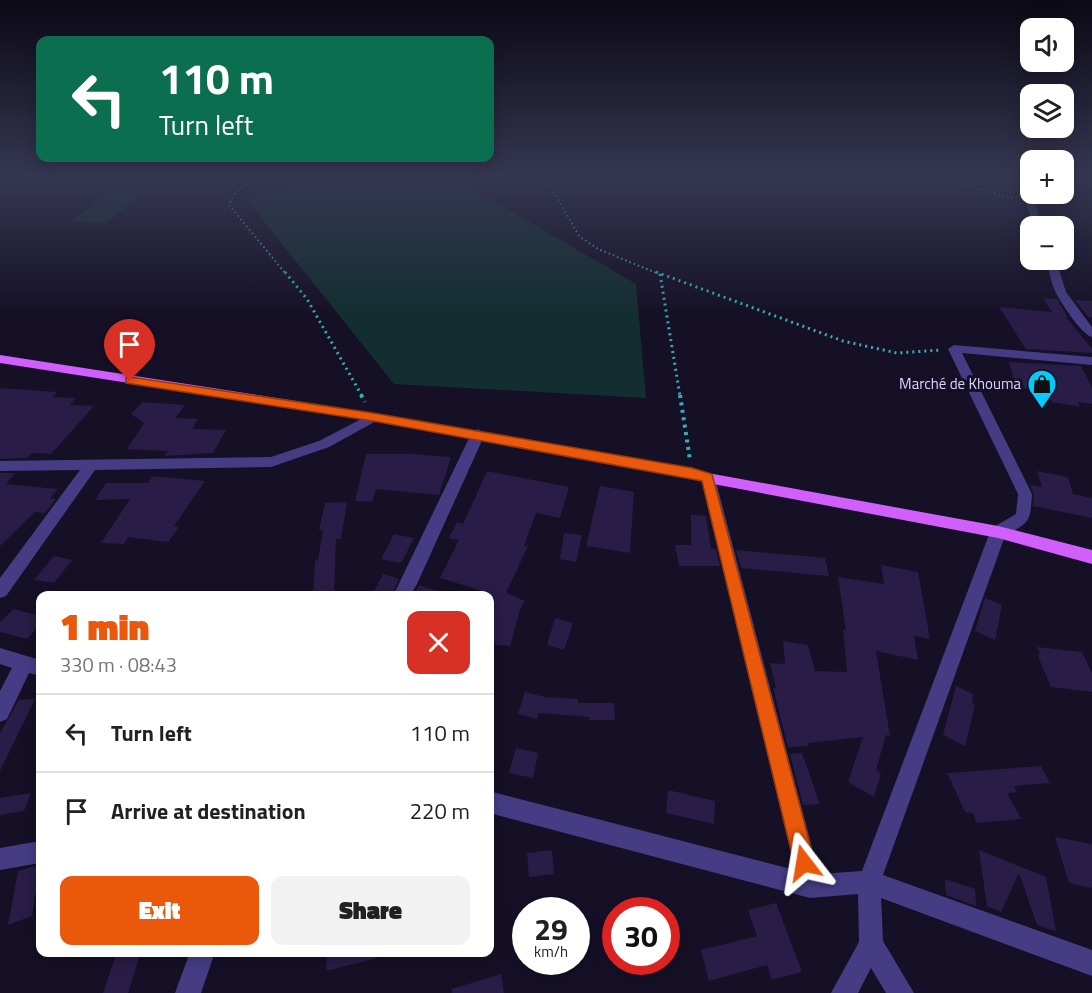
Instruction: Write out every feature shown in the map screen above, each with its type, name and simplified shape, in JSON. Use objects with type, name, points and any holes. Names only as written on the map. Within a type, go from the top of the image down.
[{"type":"main road","points":[[0,359],[478,434],[998,531],[1092,557]]},
{"type":"street","points":[[1054,270],[1061,292],[1092,334]]},
{"type":"street","points":[[901,993],[871,944],[869,882],[998,531],[1023,517],[1025,494],[954,350],[1002,352],[1092,361]]},
{"type":"street","points":[[0,466],[271,462],[304,454],[326,445],[373,417]]},
{"type":"street","points":[[404,591],[478,434]]},
{"type":"street","points":[[0,591],[91,465]]},
{"type":"street","points":[[700,475],[810,886]]},
{"type":"street","points":[[0,656],[32,665],[0,712]]},
{"type":"street","points":[[494,802],[810,886],[869,882],[1092,963]]},
{"type":"street","points":[[0,859],[36,853]]},
{"type":"street","points":[[844,993],[871,944]]},
{"type":"street","points":[[188,993],[201,957]]},
{"type":"path","points":[[243,222],[307,299],[373,417]]},
{"type":"path","points":[[570,222],[579,236],[598,249],[843,341],[897,353],[954,350]]},
{"type":"path","points":[[660,274],[700,475]]},
{"type":"green space","points":[[265,222],[530,222],[636,284],[646,398],[394,384]]},
{"type":"building","points":[[1043,298],[1057,299],[1068,317],[1066,317],[1092,349],[1092,353],[1026,349],[999,307],[1052,312]]},
{"type":"building","points":[[1075,300],[1092,301],[1092,318],[1088,317]]},
{"type":"building","points":[[1009,362],[1081,366],[1092,388],[1092,404],[1078,402],[1080,407],[1052,402],[1048,393],[1016,387]]},
{"type":"building","points":[[0,388],[57,392],[52,397],[76,398],[70,405],[94,406],[51,454],[32,453],[27,458],[0,459]]},
{"type":"building","points":[[142,402],[185,405],[175,418],[198,419],[192,429],[226,430],[213,453],[164,456],[168,451],[127,449],[144,423],[131,414]]},
{"type":"building","points":[[366,454],[451,457],[439,495],[376,489],[372,502],[355,501]]},
{"type":"building","points":[[487,471],[569,487],[560,518],[536,513],[524,546],[528,546],[506,593],[525,601],[520,610],[510,646],[494,644],[494,591],[482,591],[440,578],[459,540],[449,538],[457,522],[463,524]]},
{"type":"building","points":[[1037,471],[1068,477],[1073,494],[1092,498],[1092,518],[1033,506],[1034,494],[1030,485],[1042,487]]},
{"type":"building","points":[[0,473],[15,473],[6,484],[58,489],[50,498],[56,499],[45,513],[35,512],[0,546]]},
{"type":"building","points":[[152,476],[205,481],[174,526],[179,527],[168,542],[128,537],[124,544],[101,543],[130,499],[95,500],[106,483],[148,483]]},
{"type":"building","points":[[600,486],[634,492],[630,553],[586,546]]},
{"type":"building","points":[[347,502],[341,539],[336,539],[334,591],[313,591],[315,561],[318,560],[323,530],[319,530],[325,503]]},
{"type":"building","points":[[691,515],[706,516],[711,548],[716,549],[720,566],[679,566],[675,545],[691,545]]},
{"type":"building","points":[[564,533],[582,535],[576,562],[560,559]]},
{"type":"building","points":[[394,534],[414,538],[401,563],[381,559]]},
{"type":"building","points":[[736,550],[825,558],[829,576],[741,568]]},
{"type":"building","points":[[54,556],[72,560],[54,583],[34,580]]},
{"type":"building","points":[[881,565],[918,572],[930,639],[914,636],[918,660],[876,651],[890,736],[886,735],[876,770],[881,773],[874,797],[848,782],[863,737],[788,747],[773,688],[776,688],[770,663],[785,664],[783,641],[808,645],[815,671],[847,672],[843,629],[846,630],[838,577],[884,584]]},
{"type":"building","points":[[383,574],[399,579],[393,591],[374,591]]},
{"type":"building","points":[[419,585],[438,591],[416,591]]},
{"type":"building","points":[[985,598],[1002,605],[995,640],[975,631]]},
{"type":"building","points":[[14,609],[36,615],[36,629],[27,639],[0,632],[0,622]]},
{"type":"building","points":[[555,618],[573,623],[564,650],[547,645]]},
{"type":"building","points":[[1037,647],[1082,652],[1092,673],[1092,692],[1051,687],[1037,654],[1040,655]]},
{"type":"building","points":[[956,686],[973,694],[972,704],[975,705],[965,746],[943,735]]},
{"type":"building","points":[[525,692],[545,697],[578,699],[578,703],[614,703],[615,720],[589,720],[589,717],[539,713],[537,719],[518,714]]},
{"type":"building","points":[[35,699],[0,771],[0,733],[19,700]]},
{"type":"building","points":[[516,748],[538,753],[533,778],[509,773]]},
{"type":"building","points":[[802,753],[820,804],[803,805],[790,754]]},
{"type":"building","points":[[1041,766],[1050,783],[1014,786],[1017,792],[1007,793],[1021,819],[976,823],[974,814],[965,812],[947,773]]},
{"type":"building","points":[[668,790],[715,801],[714,824],[666,813]]},
{"type":"building","points":[[31,793],[24,811],[0,815],[0,798]]},
{"type":"building","points":[[1055,837],[1092,844],[1092,888],[1069,883]]},
{"type":"building","points":[[552,850],[554,874],[529,877],[527,853]]},
{"type":"building","points":[[979,850],[1046,877],[1056,931],[1037,925],[1019,873],[1001,912],[987,906]]},
{"type":"building","points":[[36,866],[36,890],[32,916],[8,925],[18,871]]},
{"type":"building","points":[[945,879],[975,889],[976,906],[946,895]]},
{"type":"building","points":[[776,903],[802,972],[772,980],[767,965],[709,981],[701,950],[757,936],[748,910]]},
{"type":"building","points":[[115,957],[139,957],[128,993],[103,993]]},
{"type":"building","points":[[327,957],[377,957],[377,958],[326,971]]},
{"type":"building","points":[[501,974],[504,993],[452,993],[452,989]]},
{"type":"place","name":"Marché de Khouma","points":[[1042,410]]},
{"type":"route","points":[[130,381],[478,434],[692,473],[708,478],[804,863]]}]
